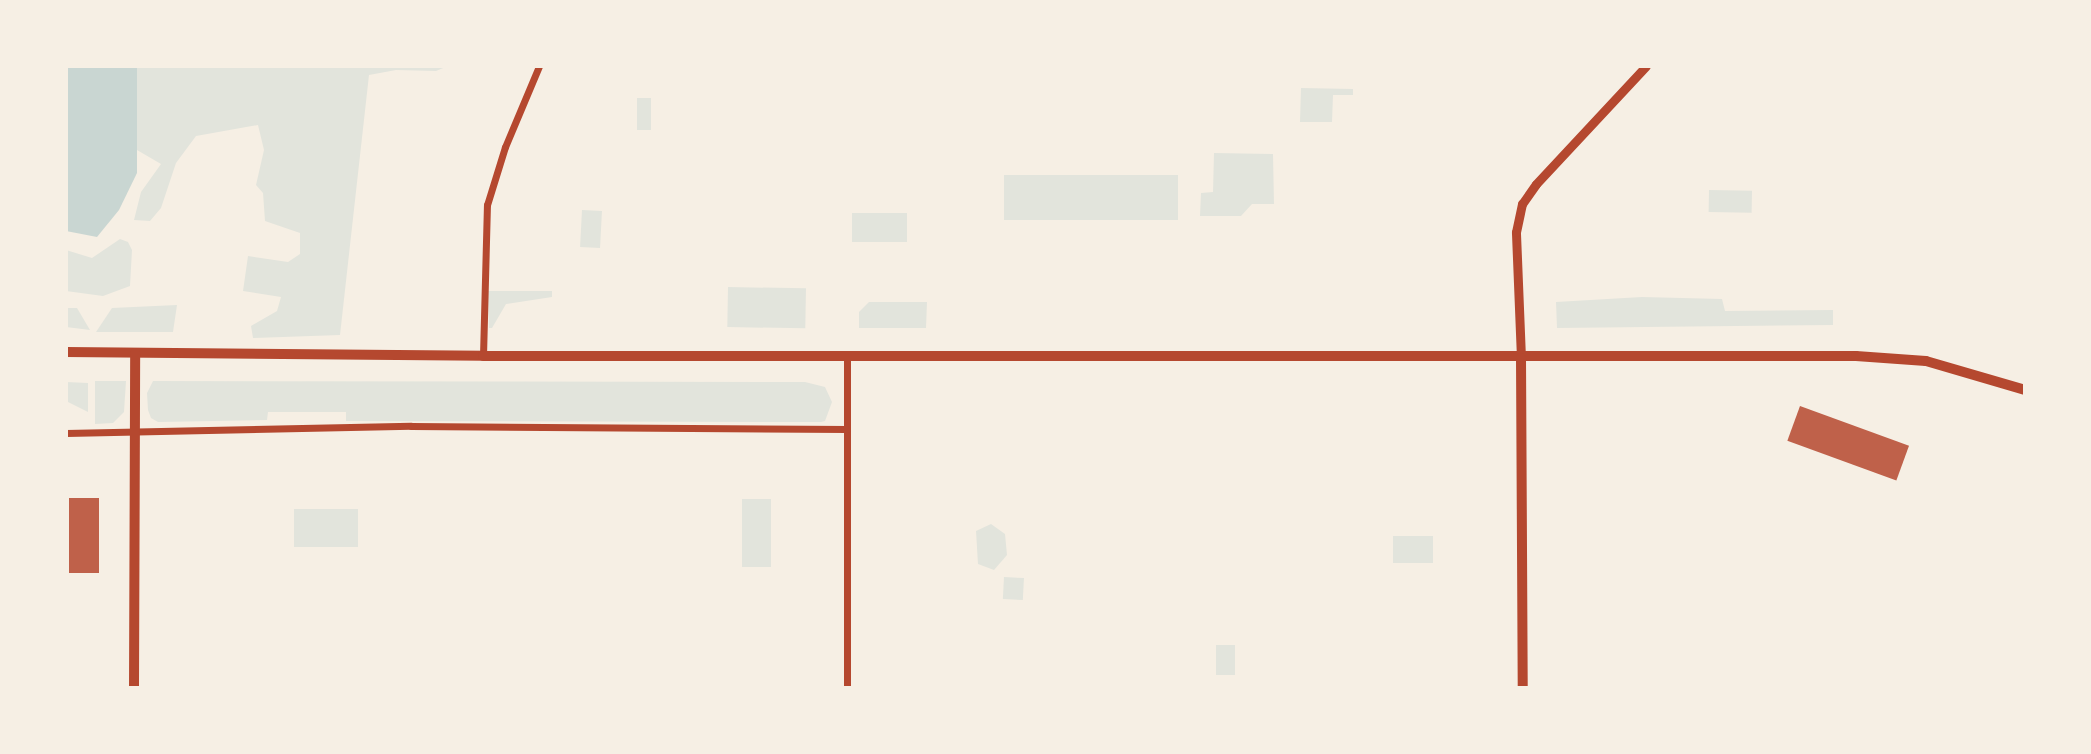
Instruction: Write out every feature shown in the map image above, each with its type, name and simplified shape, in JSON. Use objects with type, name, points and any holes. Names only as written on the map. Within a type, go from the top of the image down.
[{"type":"main road","points":[[66,352],[483,356],[1888,357],[1926,361],[2025,390]]},
{"type":"main road","points":[[134,688],[135,353]]},
{"type":"main road","points":[[1521,358],[1523,688]]},
{"type":"street","points":[[483,356],[487,205],[505,147],[539,66]]},
{"type":"street","points":[[1521,358],[1516,232],[1522,204],[1536,184],[1646,66]]},
{"type":"street","points":[[847,354],[847,688]]},
{"type":"street","points":[[66,433],[411,426],[847,429]]},
{"type":"shaded area","points":[[66,66],[137,66],[137,173],[119,210],[97,237],[66,231]]},
{"type":"shaded area","points":[[137,66],[448,66],[436,71],[396,70],[369,75],[340,335],[253,338],[251,326],[277,311],[281,297],[243,291],[248,256],[288,262],[300,254],[300,233],[265,221],[263,193],[256,185],[264,150],[258,125],[196,136],[176,163],[161,208],[150,221],[134,220],[141,192],[161,164],[137,150]]},
{"type":"shaded area","points":[[1301,88],[1353,89],[1353,95],[1333,95],[1332,122],[1300,122]]},
{"type":"shaded area","points":[[637,98],[651,98],[651,130],[637,130]]},
{"type":"shaded area","points":[[1214,153],[1273,154],[1274,204],[1252,204],[1241,216],[1200,216],[1201,193],[1213,192]]},
{"type":"shaded area","points":[[1004,175],[1178,175],[1178,220],[1004,220]]},
{"type":"shaded area","points":[[1709,190],[1752,191],[1752,213],[1709,212]]},
{"type":"shaded area","points":[[582,210],[602,211],[600,248],[580,247]]},
{"type":"shaded area","points":[[852,213],[907,213],[907,242],[852,242]]},
{"type":"shaded area","points":[[120,239],[128,242],[132,250],[130,286],[103,296],[66,291],[66,250],[92,258]]},
{"type":"shaded area","points":[[728,287],[806,288],[805,328],[727,327]]},
{"type":"shaded area","points":[[488,291],[552,291],[552,297],[506,304],[492,328],[489,328]]},
{"type":"shaded area","points":[[1642,297],[1722,299],[1725,311],[1833,310],[1833,325],[1557,328],[1556,302]]},
{"type":"shaded area","points":[[869,302],[927,302],[926,328],[859,328],[859,312]]},
{"type":"shaded area","points":[[177,305],[173,332],[96,332],[112,308]]},
{"type":"shaded area","points":[[66,308],[77,308],[90,330],[66,327]]},
{"type":"shaded area","points":[[95,381],[126,381],[124,412],[113,423],[95,424]]},
{"type":"shaded area","points":[[153,381],[805,382],[825,387],[832,402],[825,421],[821,422],[346,421],[346,412],[268,412],[267,420],[158,422],[151,418],[148,410],[147,393]]},
{"type":"shaded area","points":[[66,382],[88,383],[88,412],[66,401]]},
{"type":"shaded area","points":[[742,499],[771,499],[771,567],[742,567]]},
{"type":"shaded area","points":[[294,509],[358,509],[358,547],[294,547]]},
{"type":"shaded area","points":[[991,524],[1005,534],[1007,555],[994,570],[978,564],[976,531]]},
{"type":"shaded area","points":[[1393,536],[1433,536],[1433,563],[1393,563]]},
{"type":"shaded area","points":[[1004,577],[1024,578],[1023,600],[1003,599]]},
{"type":"shaded area","points":[[1216,645],[1235,645],[1235,675],[1216,675]]},
{"type":"building","points":[[1800,406],[1909,446],[1896,480],[1787,441]]},
{"type":"building","points":[[69,498],[99,498],[99,573],[69,573]]}]
